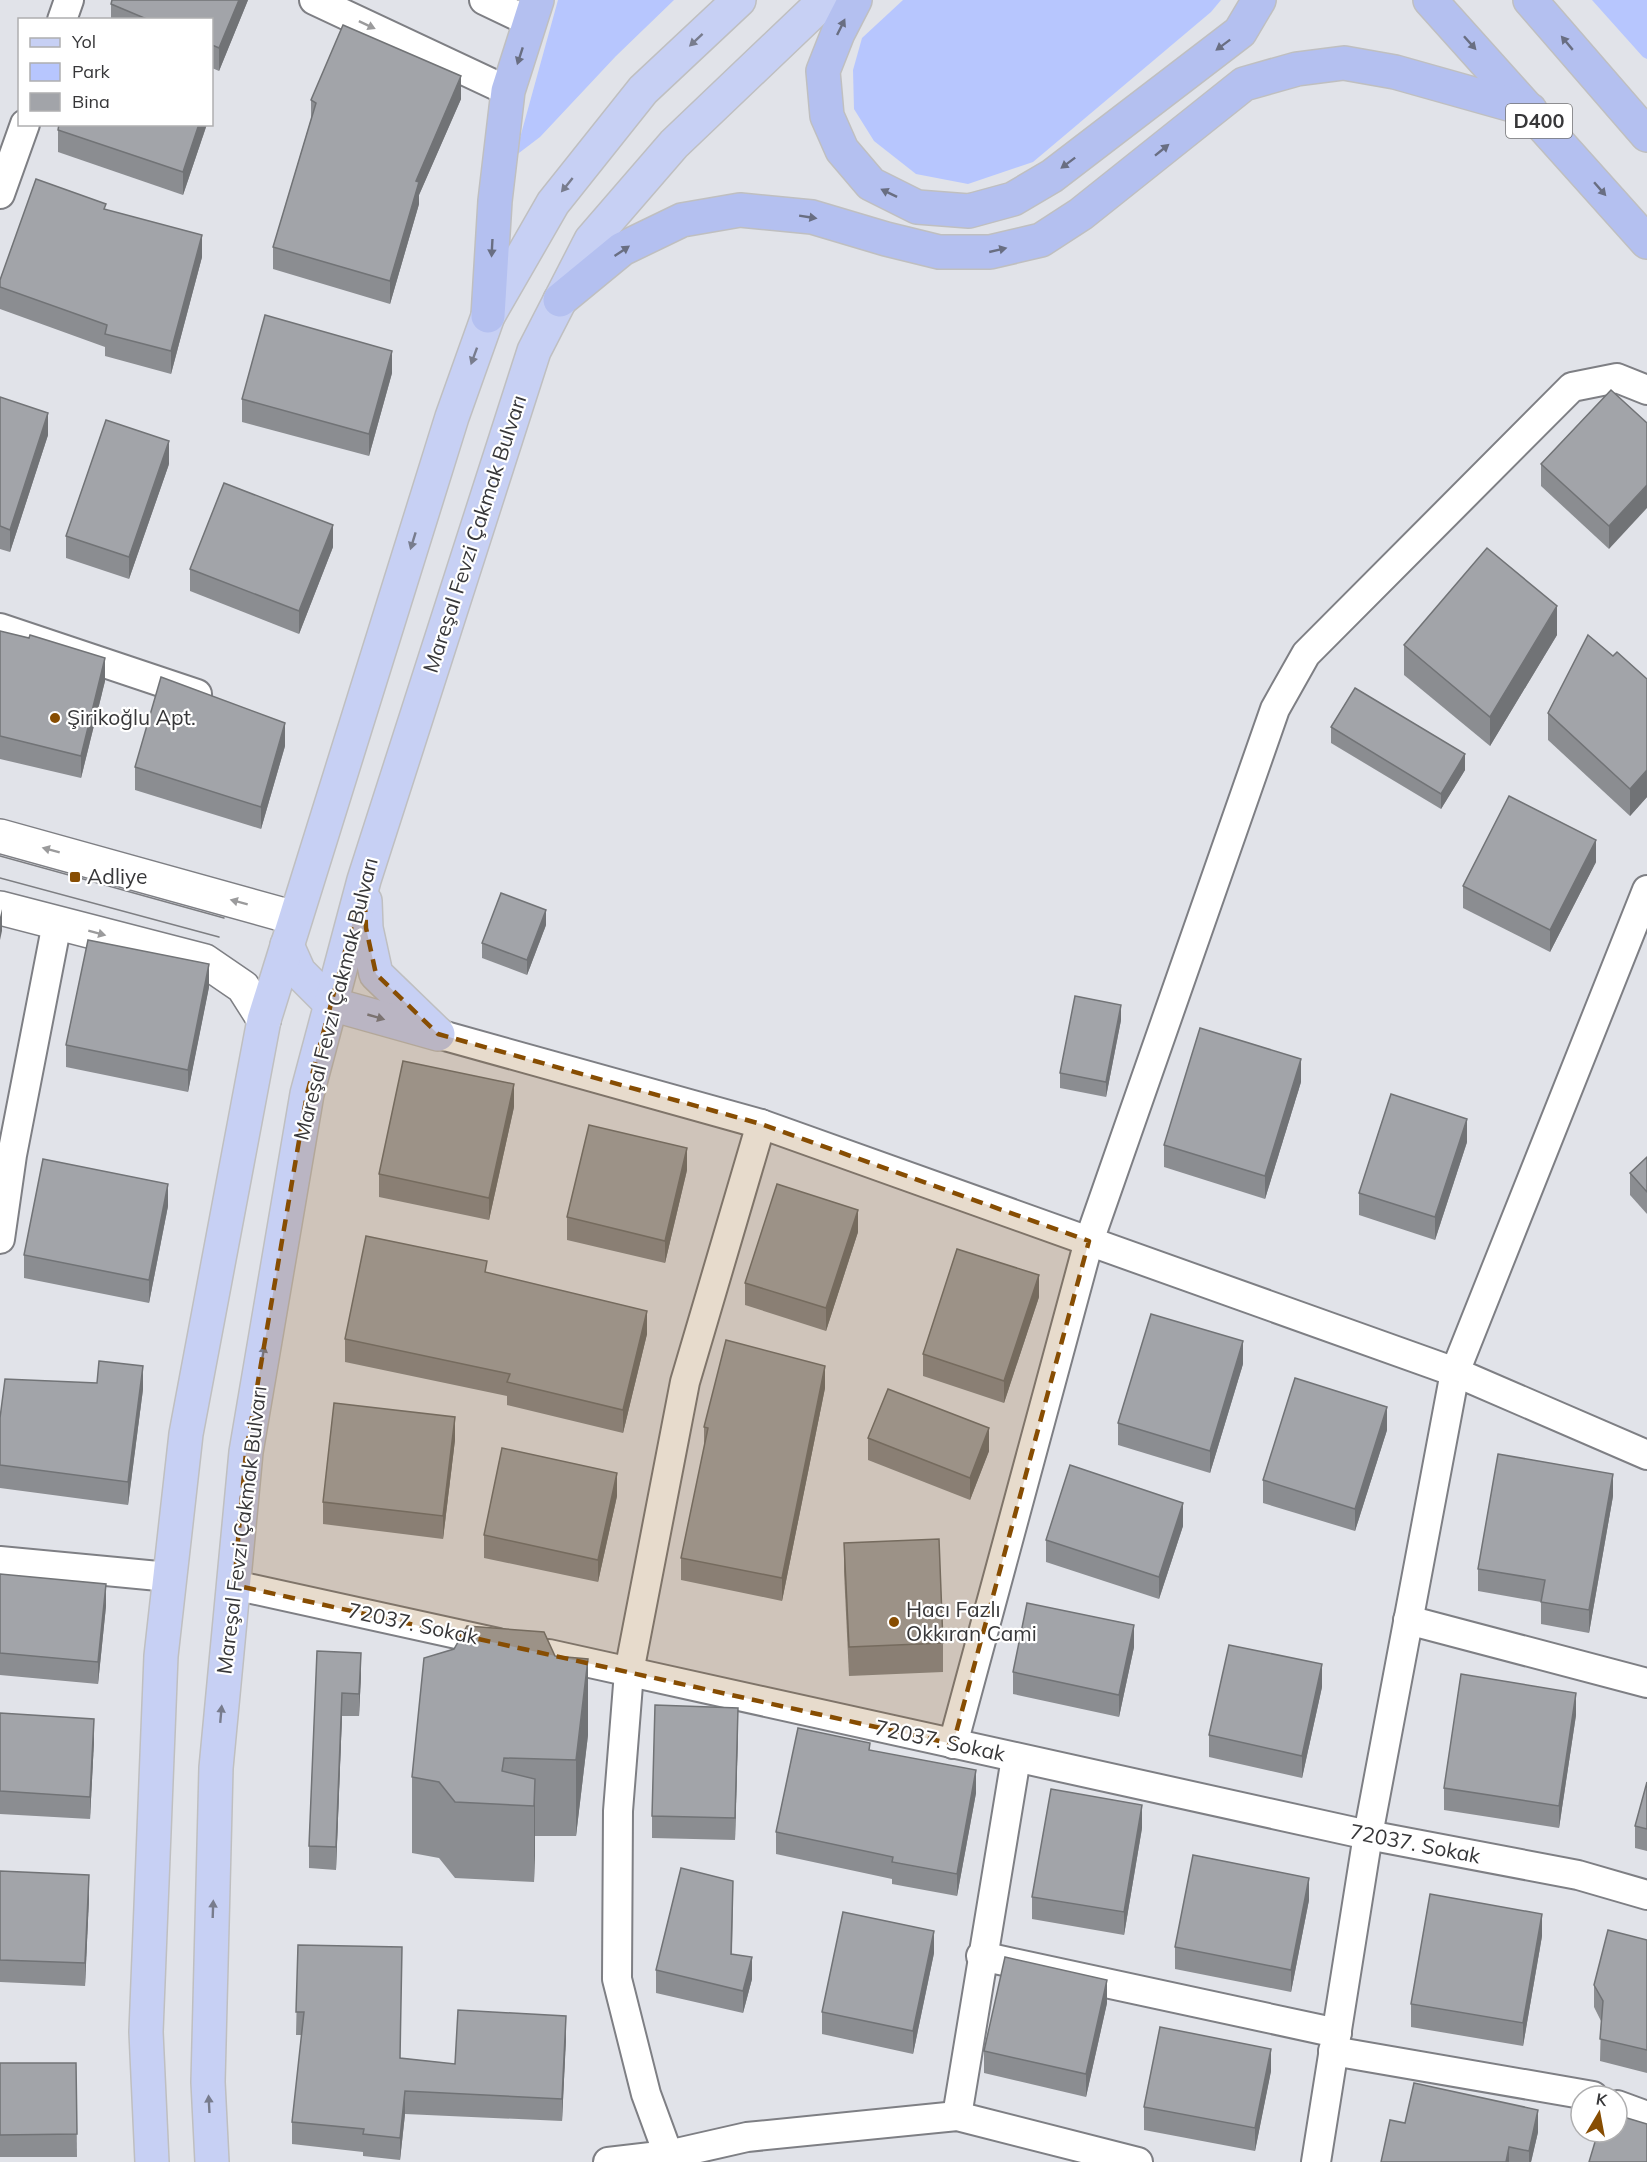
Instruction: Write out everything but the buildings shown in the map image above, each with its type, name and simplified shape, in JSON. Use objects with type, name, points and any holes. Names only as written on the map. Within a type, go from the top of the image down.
[{"type":"highway","points":[[855,0],[823,71],[827,116],[842,150],[871,184],[917,207],[969,211],[1013,199],[1052,176],[1240,32],[1259,0]]},
{"type":"highway","name":"D400","points":[[1431,0],[1647,242]]},
{"type":"highway","points":[[1530,0],[1647,135]]},
{"type":"highway","points":[[488,316],[495,201],[508,92],[534,11]]},
{"type":"highway","points":[[560,300],[622,249],[682,220],[741,210],[812,217],[939,252],[990,252],[1041,240],[1082,214],[1244,84],[1298,69],[1344,63],[1395,72],[1530,110]]},
{"type":"highway","points":[[1601,83],[1647,98]]},
{"type":"main road","points":[[153,2162],[146,2032],[161,1656],[186,1434],[264,1020],[452,417],[488,316],[553,203],[643,90],[739,0]]},
{"type":"main road","name":"Mareşal Fevzi Çakmak Bulvarı","points":[[212,2162],[208,2082],[216,1768],[246,1452],[307,1094],[364,880],[534,351],[591,240],[674,144],[825,0]]},
{"type":"main road","points":[[364,880],[366,928],[376,974],[438,1034]]},
{"type":"main road","points":[[291,932],[299,972],[331,1004],[438,1034]]},
{"type":"street","points":[[63,18],[69,0]]},
{"type":"street","points":[[314,0],[508,92]]},
{"type":"street","points":[[484,0],[534,11]]},
{"type":"street","points":[[0,194],[24,126]]},
{"type":"street","points":[[953,1744],[1089,1241],[1275,709],[1306,654],[1572,387],[1617,378],[1647,390]]},
{"type":"street","points":[[0,628],[219,702]]},
{"type":"street","points":[[0,836],[291,932]]},
{"type":"street","points":[[1316,2162],[1368,1836],[1455,1372],[1647,890]]},
{"type":"street","points":[[0,908],[206,961],[243,987],[264,1020]]},
{"type":"street","points":[[0,1239],[12,1155],[57,923]]},
{"type":"street","points":[[438,1034],[761,1124],[1455,1372],[1647,1455]]},
{"type":"street","points":[[670,2159],[646,2094],[617,1979],[618,1811],[629,1672],[685,1382],[761,1124]]},
{"type":"street","points":[[0,1561],[170,1577]]},
{"type":"street","name":"72037. Sokak","points":[[234,1585],[1368,1836],[1578,1875],[1647,1895]]},
{"type":"street","points":[[1408,1620],[1647,1683]]},
{"type":"street","points":[[957,2116],[981,1956],[1016,1758]]},
{"type":"street","points":[[981,1956],[1335,2042],[1569,2091]]},
{"type":"street","points":[[1629,2109],[1647,2116]]},
{"type":"street","points":[[608,2162],[670,2159],[747,2137],[957,2116],[1138,2162]]},
{"type":"highlighted area","points":[[364,880],[366,928],[376,974],[438,1034],[761,1124],[1089,1241],[953,1744],[234,1585],[246,1452],[307,1094]]},
{"type":"green space","points":[[558,0],[674,0],[616,56],[540,137],[515,156]]},
{"type":"green space","points":[[903,0],[1221,0],[1211,12],[1033,162],[968,184],[916,174],[874,141],[854,109],[853,70],[862,38]]},
{"type":"green space","points":[[1592,0],[1647,0],[1647,59],[1643,57]]},
{"type":"tram line","points":[[0,856],[224,918]]},
{"type":"tram line","points":[[0,878],[219,937]]},
{"type":"place","name":"Şirikoğlu Apt.","points":[[55,718]]},
{"type":"place","name":"Adliye","points":[[75,877]]},
{"type":"place","name":"Hacı Fazlı Okkıran Cami","points":[[894,1622]]}]
